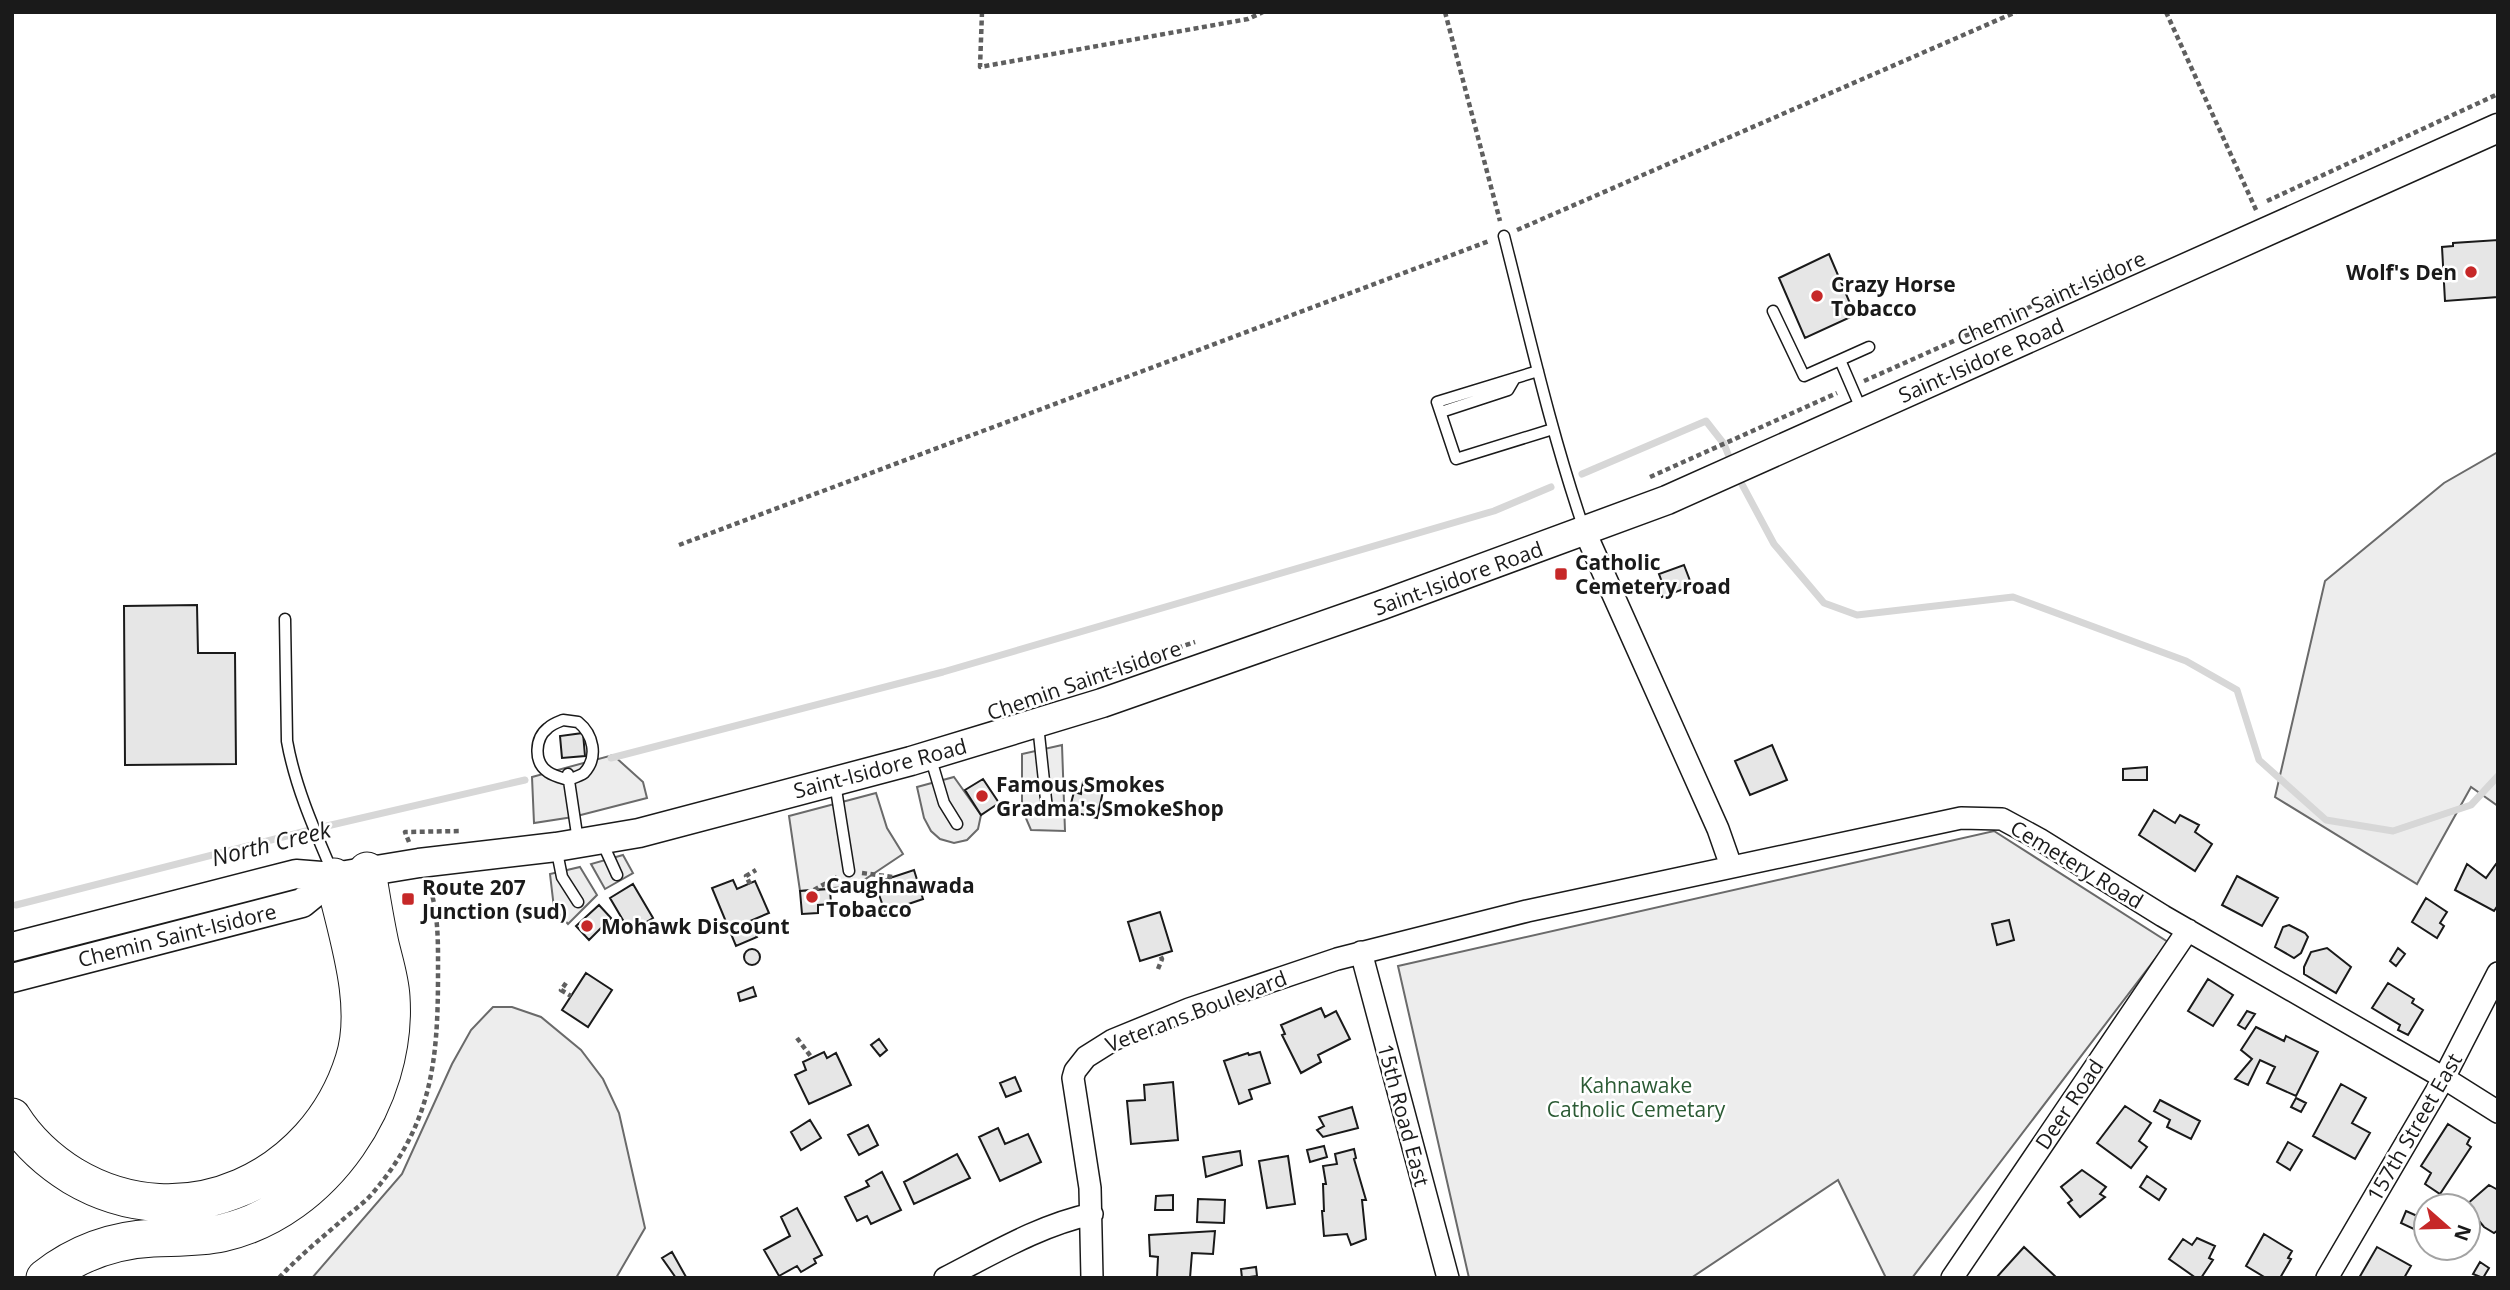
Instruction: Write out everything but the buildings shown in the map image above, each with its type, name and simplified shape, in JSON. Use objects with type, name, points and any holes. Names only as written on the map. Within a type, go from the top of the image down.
[{"type":"highway","points":[[12,1117],[35,1146],[65,1171],[98,1189],[138,1201],[182,1202],[208,1198],[234,1191],[260,1179],[284,1163],[303,1147],[329,1114],[347,1079],[359,1039],[360,995],[350,874]]},
{"type":"highway","points":[[45,1278],[70,1260],[111,1244],[129,1240],[208,1236],[253,1223],[286,1204],[305,1189],[339,1155],[374,1100],[391,1033],[391,995],[350,874]]},
{"type":"street","name":"Saint-Isidore Road","points":[[350,874],[578,844],[639,833],[930,756],[1225,660],[1667,500],[1863,413],[2260,220],[2498,128]]},
{"type":"street","points":[[1585,531],[1718,829],[1731,866]]},
{"type":"street","name":"Cemetery Road","points":[[1527,911],[1961,818],[2002,820],[2039,839],[2188,930],[2444,1077],[2498,1112]]},
{"type":"street","name":"Chemin Saint-Isidore","points":[[12,947],[296,874],[350,874]]},
{"type":"street","name":"Chemin Saint-Isidore","points":[[12,978],[302,903],[350,874]]},
{"type":"street","name":"Veterans Boulevard","points":[[1092,1278],[1092,1214],[1087,1165],[1073,1086],[1075,1071],[1086,1056],[1113,1040],[1260,984],[1361,952],[1527,911]]},
{"type":"street","name":"Deer Road","points":[[1952,1278],[2188,930]]},
{"type":"street","name":"15th Road East","points":[[1361,952],[1448,1278]]},
{"type":"street","name":"157th Street East","points":[[2327,1278],[2444,1077],[2498,973]]},
{"type":"street","points":[[944,1278],[1033,1233],[1092,1214]]},
{"type":"lane","points":[[1504,236],[1567,480],[1585,531]]},
{"type":"lane","points":[[1773,311],[1804,376],[1870,347]]},
{"type":"lane","points":[[1840,360],[1863,413]]},
{"type":"lane","points":[[1538,371],[1437,402],[1456,459],[1553,429]]},
{"type":"lane","points":[[285,619],[287,741],[290,761],[314,830],[350,874]]},
{"type":"lane","points":[[562,720],[578,722],[589,733],[592,743],[593,753],[583,773],[568,777],[548,772],[538,757],[543,733],[549,726],[562,720]]},
{"type":"lane","points":[[1037,723],[1047,809]]},
{"type":"lane","points":[[930,756],[944,803],[957,824]]},
{"type":"lane","points":[[568,777],[578,844],[562,877],[578,902]]},
{"type":"lane","points":[[835,780],[849,871]]},
{"type":"lane","points":[[578,844],[617,875]]},
{"type":"path","points":[[982,12],[980,67],[1248,19],[1263,12]]},
{"type":"path","points":[[1445,12],[1504,236]]},
{"type":"path","points":[[679,545],[1504,236],[2016,12]]},
{"type":"path","points":[[2166,12],[2260,220],[2366,153],[2498,94]]},
{"type":"path","name":"Chemin Saint-Isidore","points":[[1640,482],[2116,269]]},
{"type":"path","name":"Chemin Saint-Isidore","points":[[1070,684],[1202,639]]},
{"type":"path","points":[[750,884],[746,876],[756,870]]},
{"type":"path","points":[[1158,969],[1162,959],[1160,955]]},
{"type":"path","points":[[565,983],[561,990],[571,996]]},
{"type":"path","points":[[797,1038],[811,1058]]},
{"type":"shaded area","points":[[2498,452],[2498,806],[2471,787],[2417,884],[2275,797],[2325,581],[2444,483]]},
{"type":"shaded area","points":[[1062,745],[1065,831],[1031,830],[1022,809],[1022,754]]},
{"type":"shaded area","points":[[613,755],[643,782],[647,798],[573,817],[534,823],[532,777]]},
{"type":"shaded area","points":[[954,777],[981,815],[978,829],[967,840],[954,843],[940,839],[931,831],[924,818],[917,787]]},
{"type":"shaded area","points":[[876,793],[887,828],[903,854],[855,886],[800,891],[789,816]]},
{"type":"shaded area","name":"Kahnawake Catholic Cemetary","points":[[1994,831],[2168,942],[1912,1278],[1886,1278],[1838,1180],[1691,1278],[1469,1278],[1398,966]]},
{"type":"shaded area","points":[[623,855],[633,873],[605,889],[591,864]]},
{"type":"shaded area","points":[[580,867],[597,895],[568,924],[554,908],[550,874]]},
{"type":"shaded area","points":[[493,1007],[512,1007],[541,1017],[581,1050],[603,1079],[619,1113],[645,1228],[616,1278],[312,1278],[402,1174],[452,1064],[471,1030]]},
{"type":"waterway","points":[[1582,474],[1706,421],[1724,444],[1732,464]]},
{"type":"waterway","points":[[1737,475],[1774,544],[1824,603],[1857,615],[2013,597],[2186,661],[2237,690],[2259,760],[2326,820],[2393,831],[2471,805],[2498,776]]},
{"type":"waterway","points":[[611,758],[943,672],[1494,511],[1551,487]]},
{"type":"waterway","name":"North Creek","points":[[16,905],[314,829],[525,780]]},
{"type":"place","name":"Wolf's Den","points":[[2471,272]]},
{"type":"place","name":"Crazy Horse Tobacco","points":[[1817,296]]},
{"type":"place","name":"Catholic Cemetery road","points":[[1561,574]]},
{"type":"place","name":"Famous Smokes Gradma's SmokeShop","points":[[982,796]]},
{"type":"place","name":"Caughnawada Tobacco","points":[[812,897]]},
{"type":"place","name":"Route 207 Junction (sud)","points":[[408,899]]},
{"type":"place","name":"Mohawk Discount","points":[[587,926]]}]
